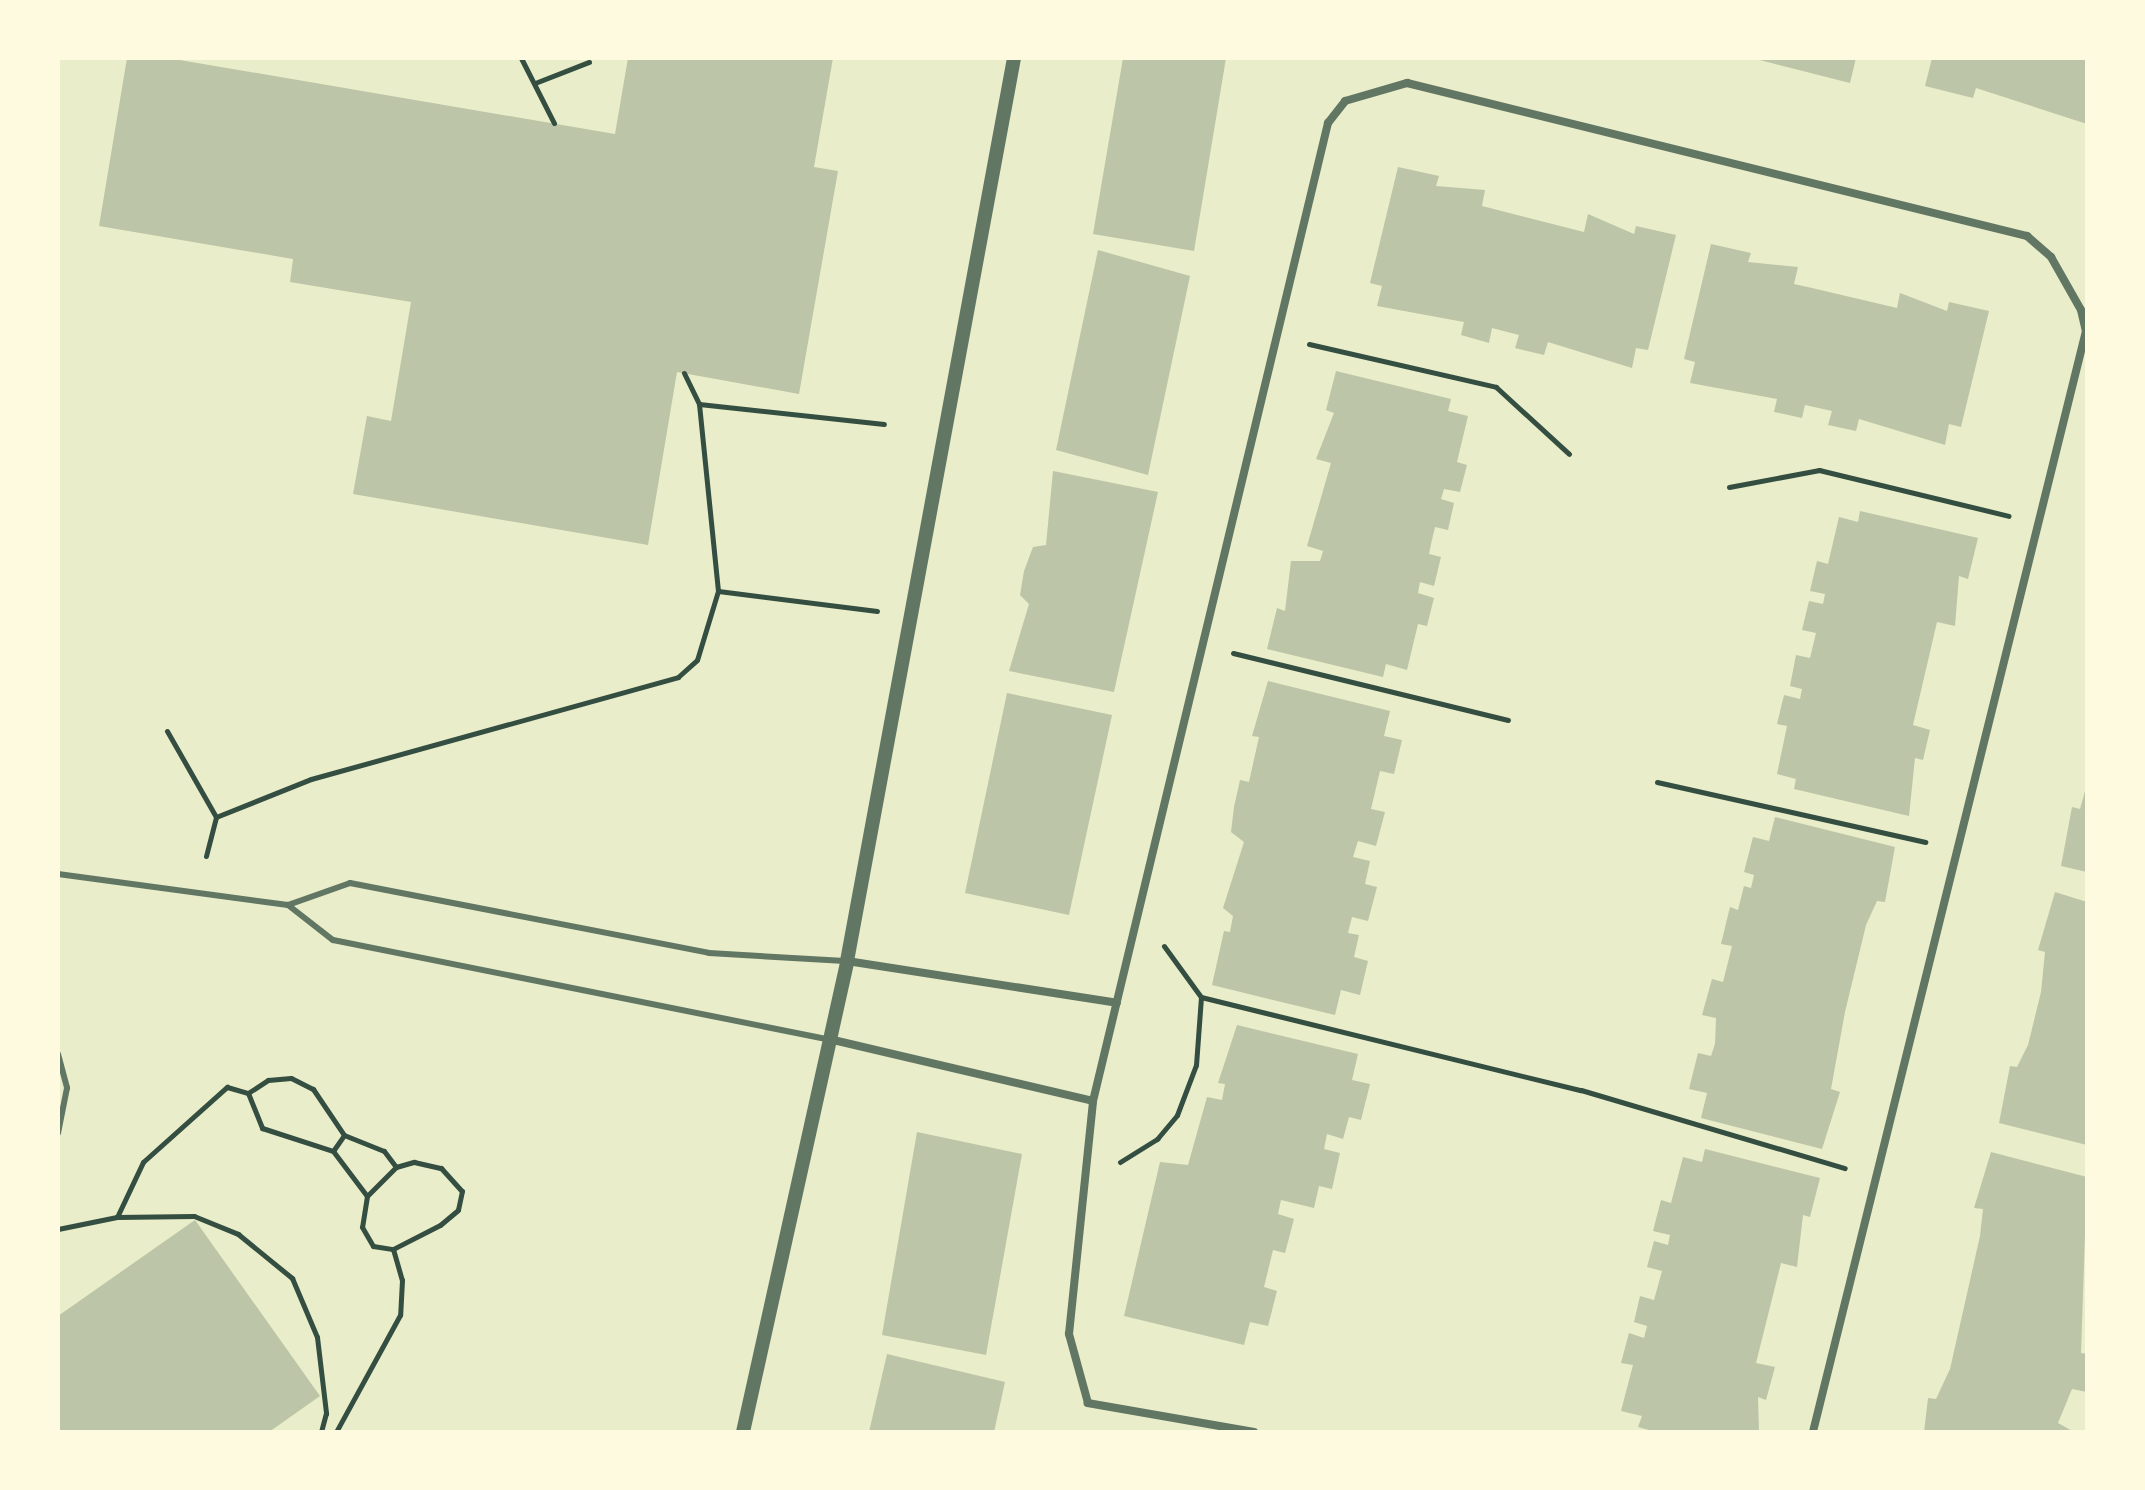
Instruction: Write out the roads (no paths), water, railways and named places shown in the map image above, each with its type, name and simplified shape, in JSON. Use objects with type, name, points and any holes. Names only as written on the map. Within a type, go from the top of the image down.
[{"type":"street","points":[[743,1432],[826,1039],[847,961],[1014,58]]},
{"type":"street","points":[[1254,1432],[1088,1403],[1069,1334],[1093,1101],[1328,123],[1345,101],[1407,83],[1937,211],[2027,236],[2051,257],[2081,310],[2086,331],[1813,1432]]},
{"type":"street","points":[[847,961],[1117,1003]]},
{"type":"street","points":[[826,1039],[1093,1101]]},
{"type":"lane","points":[[58,874],[288,905],[350,883],[709,953],[847,961]]},
{"type":"lane","points":[[288,905],[333,940],[826,1039]]},
{"type":"lane","points":[[58,1054],[67,1088],[58,1133]]}]
